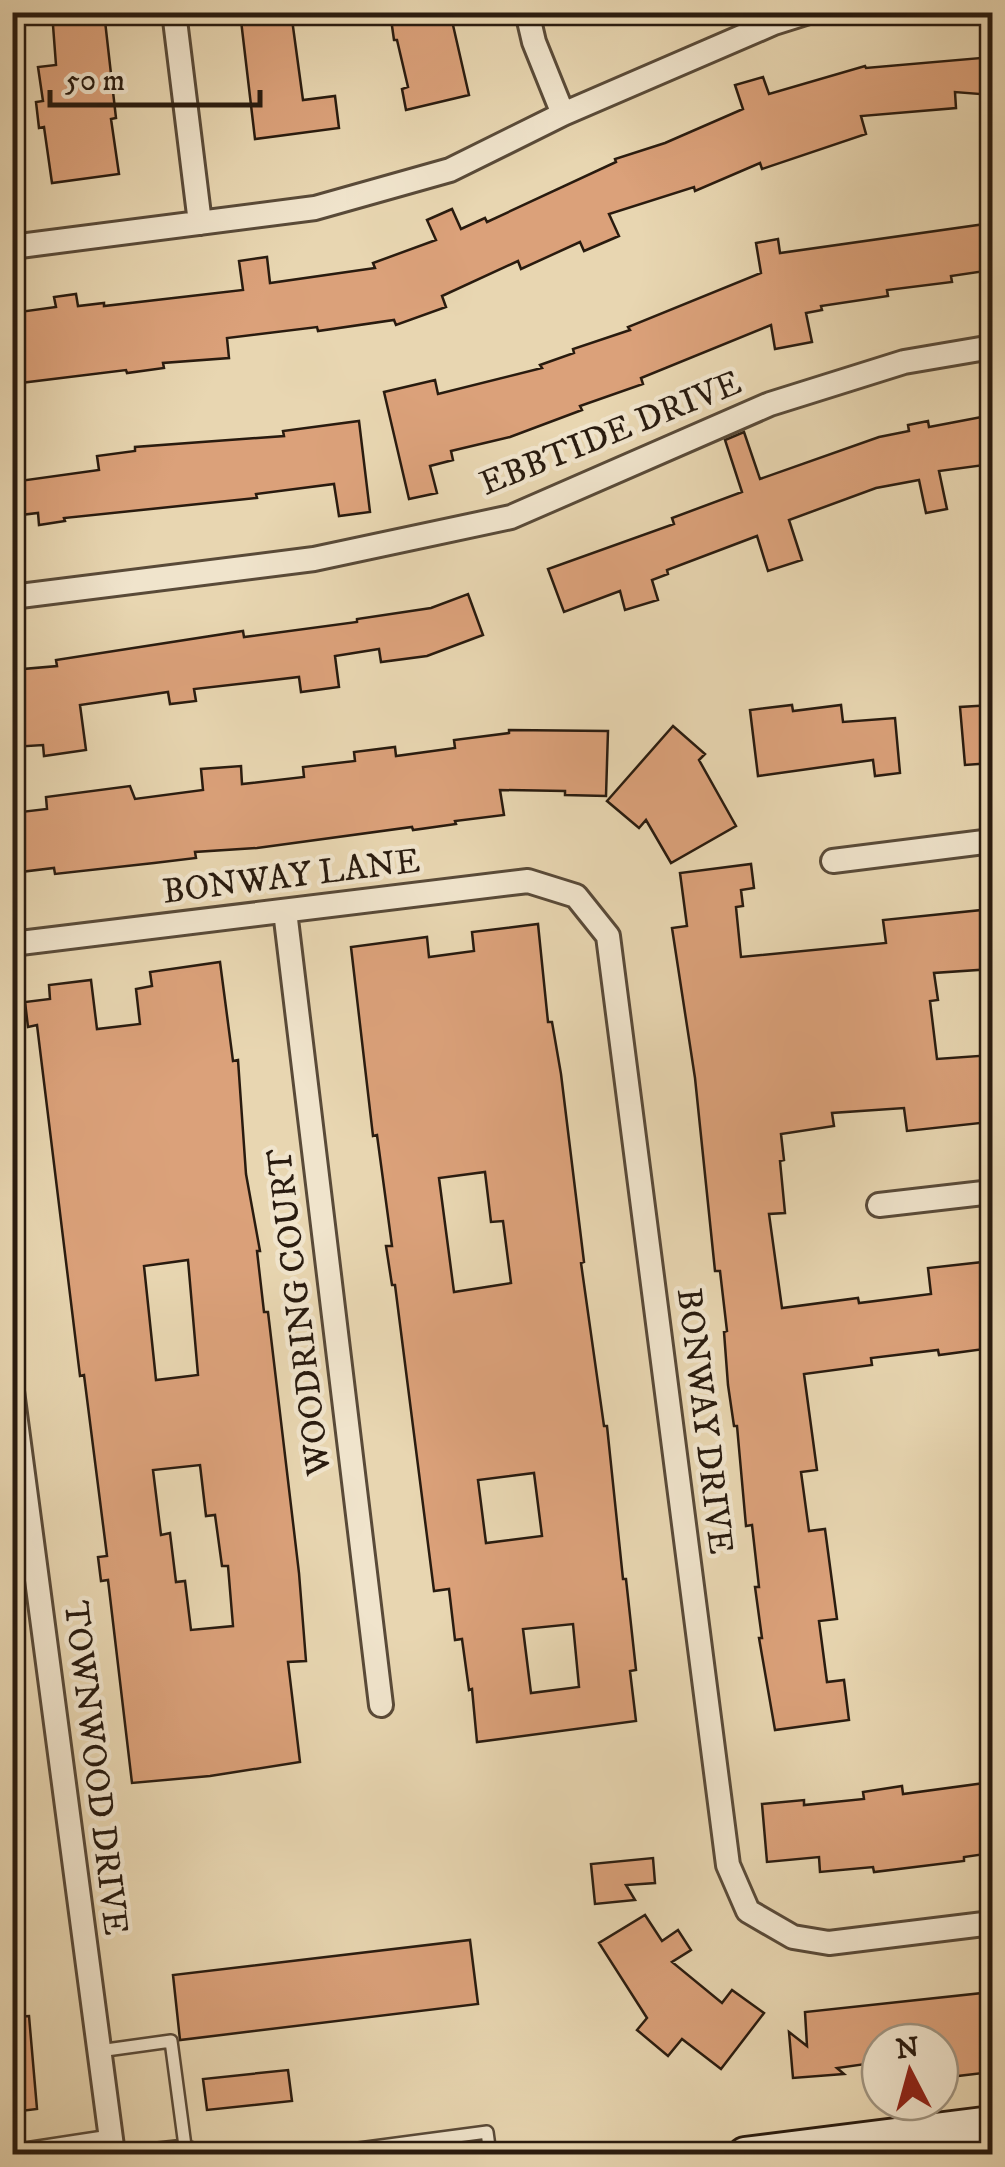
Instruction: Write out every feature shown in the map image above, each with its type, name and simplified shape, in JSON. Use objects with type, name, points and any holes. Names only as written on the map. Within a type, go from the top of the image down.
[{"type":"main road","points":[[745,2154],[992,2123]]},
{"type":"street","points":[[174,12],[200,223]]},
{"type":"street","points":[[527,12],[534,42],[563,114]]},
{"type":"street","points":[[12,247],[314,208],[450,170],[563,114],[774,22],[809,12]]},
{"type":"street","name":"EBBTIDE DRIVE","points":[[12,597],[314,559],[511,516],[770,404],[904,362],[992,346]]},
{"type":"street","points":[[833,860],[992,840]]},
{"type":"street","name":"BONWAY LANE","points":[[12,944],[528,881],[576,896]]},
{"type":"street","name":"BONWAY DRIVE","points":[[576,896],[608,936],[728,1865],[748,1911],[793,1937],[829,1943],[992,1923]]},
{"type":"street","name":"WOODRING COURT","points":[[285,911],[382,1705]]},
{"type":"street","points":[[879,1205],[992,1192]]},
{"type":"street","name":"TOWNWOOD DRIVE","points":[[12,1392],[111,2146]]},
{"type":"lane","points":[[99,2051],[171,2042],[184,2146]]},
{"type":"lane","points":[[321,2154],[400,2150],[486,2132],[490,2154]]},
{"type":"lane","points":[[12,2150],[184,2146],[205,2154]]},
{"type":"building","points":[[52,12],[104,12],[119,174],[52,183],[44,127],[39,128],[36,102],[43,101],[38,67],[56,65]]},
{"type":"building","points":[[240,12],[291,12],[303,100],[335,96],[339,128],[255,139]]},
{"type":"building","points":[[390,12],[450,12],[469,95],[406,110],[402,89],[408,87]]},
{"type":"building","points":[[992,57],[992,95],[955,92],[956,108],[861,116],[866,134],[762,169],[760,163],[695,191],[694,187],[609,214],[619,236],[584,251],[580,242],[521,269],[518,261],[442,296],[446,307],[396,325],[394,320],[227,338],[229,358],[12,384],[12,313],[56,307],[54,297],[76,294],[78,306],[104,306],[243,290],[239,261],[267,257],[270,283],[375,268],[373,263],[436,240],[427,220],[452,209],[461,229],[485,218],[487,222],[616,162],[615,159],[665,143],[743,109],[735,85],[763,77],[769,94],[865,66]]},
{"type":"building","points":[[992,223],[992,270],[951,276],[952,282],[887,290],[888,296],[821,306],[822,310],[806,313],[812,342],[775,349],[771,325],[641,378],[643,384],[580,406],[582,410],[510,437],[451,451],[453,460],[430,466],[437,493],[409,499],[384,392],[435,380],[438,394],[542,368],[540,365],[574,353],[573,349],[630,330],[628,327],[761,273],[756,243],[778,239],[780,253]]},
{"type":"building","points":[[992,415],[992,464],[939,471],[947,509],[926,513],[919,480],[876,488],[789,520],[802,560],[768,571],[757,536],[667,570],[668,574],[652,580],[658,600],[625,610],[620,591],[564,612],[548,569],[674,524],[672,518],[742,492],[725,440],[744,432],[760,479],[879,437],[909,431],[908,425],[928,421],[929,427]]},
{"type":"building","points":[[359,421],[370,512],[339,516],[334,484],[256,494],[257,498],[64,518],[65,521],[39,525],[38,513],[12,516],[12,482],[99,470],[97,456],[135,451],[135,447],[284,436],[283,431]]},
{"type":"building","points":[[468,594],[483,635],[427,656],[381,662],[379,649],[335,656],[339,687],[301,692],[299,677],[194,689],[196,701],[170,704],[168,692],[80,705],[86,750],[44,756],[43,745],[12,747],[12,670],[57,666],[56,660],[243,631],[244,637],[357,622],[431,608]]},
{"type":"building","points":[[792,705],[793,711],[841,705],[843,722],[895,718],[900,773],[875,776],[873,760],[758,776],[750,710]]},
{"type":"building","points":[[992,705],[992,763],[965,765],[960,707]]},
{"type":"building","points":[[673,726],[705,754],[699,760],[736,826],[671,863],[646,820],[639,828],[607,801]]},
{"type":"building","points":[[509,730],[608,731],[606,796],[500,790],[504,815],[455,821],[456,824],[195,852],[196,858],[55,874],[54,868],[12,873],[12,813],[47,809],[46,797],[130,786],[135,799],[203,790],[201,769],[241,766],[242,784],[304,777],[303,767],[355,761],[354,752],[395,747],[396,756],[455,748],[454,740]]},
{"type":"building","points":[[751,864],[754,888],[741,890],[743,906],[736,907],[741,957],[886,943],[883,920],[992,909],[992,969],[934,973],[938,1000],[930,1001],[937,1059],[992,1055],[990,1122],[907,1131],[904,1108],[832,1113],[834,1126],[781,1134],[785,1213],[769,1214],[782,1308],[931,1294],[928,1268],[992,1261],[992,1348],[871,1358],[872,1365],[804,1374],[817,1470],[801,1472],[809,1531],[825,1529],[837,1619],[819,1621],[827,1682],[844,1680],[849,1720],[775,1730],[759,1638],[755,1587],[759,1587],[752,1525],[746,1526],[737,1426],[728,1385],[720,1271],[715,1271],[695,1078],[672,928],[687,926],[680,873]]},
{"type":"building","points":[[538,924],[548,1022],[552,1022],[561,1074],[584,1262],[581,1263],[607,1426],[636,1670],[630,1671],[636,1721],[477,1742],[472,1689],[469,1690],[462,1639],[455,1640],[449,1589],[434,1591],[395,1285],[386,1246],[392,1246],[377,1135],[373,1136],[351,947],[427,937],[429,957],[474,951],[472,932]],"holes":[[[485,1172],[491,1222],[503,1221],[511,1283],[454,1292],[439,1178]],[[534,1473],[542,1536],[486,1543],[478,1480]],[[573,1624],[579,1687],[531,1693],[523,1629]]]},
{"type":"building","points":[[220,962],[233,1061],[238,1060],[246,1174],[260,1251],[264,1312],[268,1312],[306,1661],[288,1662],[300,1762],[132,1783],[108,1580],[101,1581],[98,1557],[107,1556],[84,1375],[80,1376],[37,1025],[28,1027],[25,1002],[50,999],[49,985],[91,980],[97,1029],[140,1024],[136,989],[152,986],[150,972]],"holes":[[[188,1260],[198,1375],[156,1380],[144,1266]],[[200,1465],[206,1516],[215,1515],[222,1566],[228,1566],[233,1626],[191,1630],[185,1581],[176,1582],[170,1533],[161,1535],[153,1470]]]},
{"type":"building","points":[[992,1782],[992,1853],[964,1857],[964,1861],[874,1872],[873,1867],[820,1872],[819,1857],[767,1862],[762,1804],[804,1800],[804,1805],[864,1799],[863,1792],[902,1786],[903,1794]]},
{"type":"building","points":[[653,1858],[655,1883],[626,1885],[635,1900],[595,1904],[591,1864]]},
{"type":"building","points":[[645,1915],[662,1941],[678,1930],[691,1950],[672,1962],[722,2003],[732,1990],[764,2013],[721,2069],[682,2039],[668,2056],[637,2030],[647,2018],[599,1943]]},
{"type":"building","points":[[470,1940],[478,2004],[180,2040],[173,1975]]},
{"type":"building","points":[[992,1992],[992,2072],[960,2076],[960,2022],[860,2022],[860,2065],[837,2068],[844,2074],[793,2078],[789,2032],[807,2046],[805,2012]]},
{"type":"building","points":[[29,2016],[37,2109],[12,2112],[12,2017]]},
{"type":"building","points":[[288,2070],[292,2101],[207,2110],[203,2079]]}]
